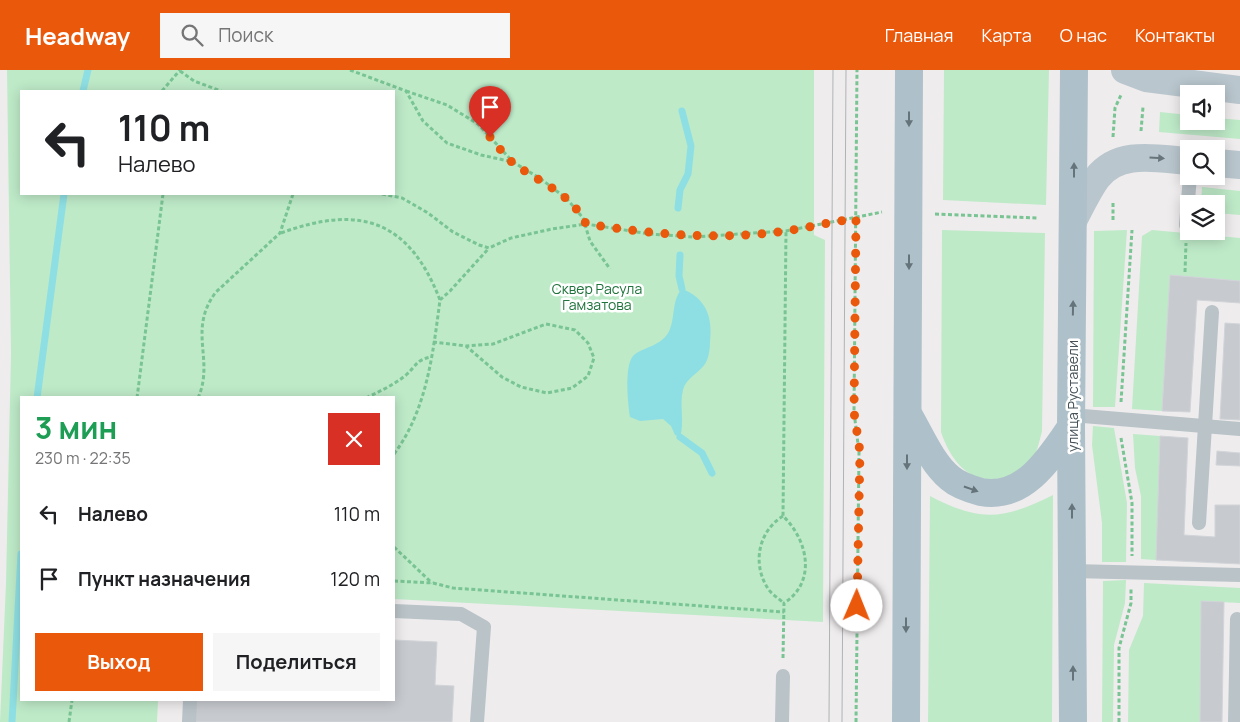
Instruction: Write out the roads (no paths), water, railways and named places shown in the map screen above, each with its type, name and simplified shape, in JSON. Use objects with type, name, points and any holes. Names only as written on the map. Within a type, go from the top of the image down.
[{"type":"main road","points":[[906,722],[909,70]]},
{"type":"main road","name":"улица Руставели","points":[[1073,722],[1071,421],[1074,70]]},
{"type":"main road","points":[[1126,70],[1146,78],[1240,90]]},
{"type":"main road","points":[[1074,219],[1098,177],[1124,159],[1139,157],[1180,160]]},
{"type":"main road","points":[[1225,164],[1240,165]]},
{"type":"main road","points":[[908,414],[936,461],[950,478],[969,489],[991,494],[1014,489],[1035,475],[1071,421]]},
{"type":"lane","points":[[1199,523],[1212,312]]},
{"type":"lane","points":[[1071,421],[1120,419],[1240,429]]},
{"type":"lane","points":[[1072,571],[1240,575]]},
{"type":"lane","points":[[395,611],[461,614],[484,627],[477,722]]},
{"type":"lane","points":[[1235,722],[1236,619]]},
{"type":"lane","points":[[782,722],[783,676]]},
{"type":"lane","points":[[189,722],[190,701]]},
{"type":"water","points":[[682,289],[702,303],[709,317],[711,333],[706,362],[689,379],[683,390],[680,437],[675,435],[671,426],[663,419],[640,421],[630,417],[627,385],[628,368],[633,356],[662,340],[667,335],[672,324],[675,303]]},
{"type":"waterway","points":[[83,90],[88,70]]},
{"type":"waterway","points":[[678,208],[680,190],[688,174],[691,146],[682,111]]},
{"type":"waterway","points":[[37,396],[64,195]]},
{"type":"waterway","points":[[680,255],[679,276],[682,289]]},
{"type":"waterway","points":[[680,437],[702,453],[712,473]]},
{"type":"waterway","points":[[12,722],[20,573]]},
{"type":"tram line","points":[[829,722],[833,70]]},
{"type":"tram line","points":[[842,722],[846,70]]},
{"type":"park label","name":"Сквер Расула Гамзатова","points":[[597,296]]}]
